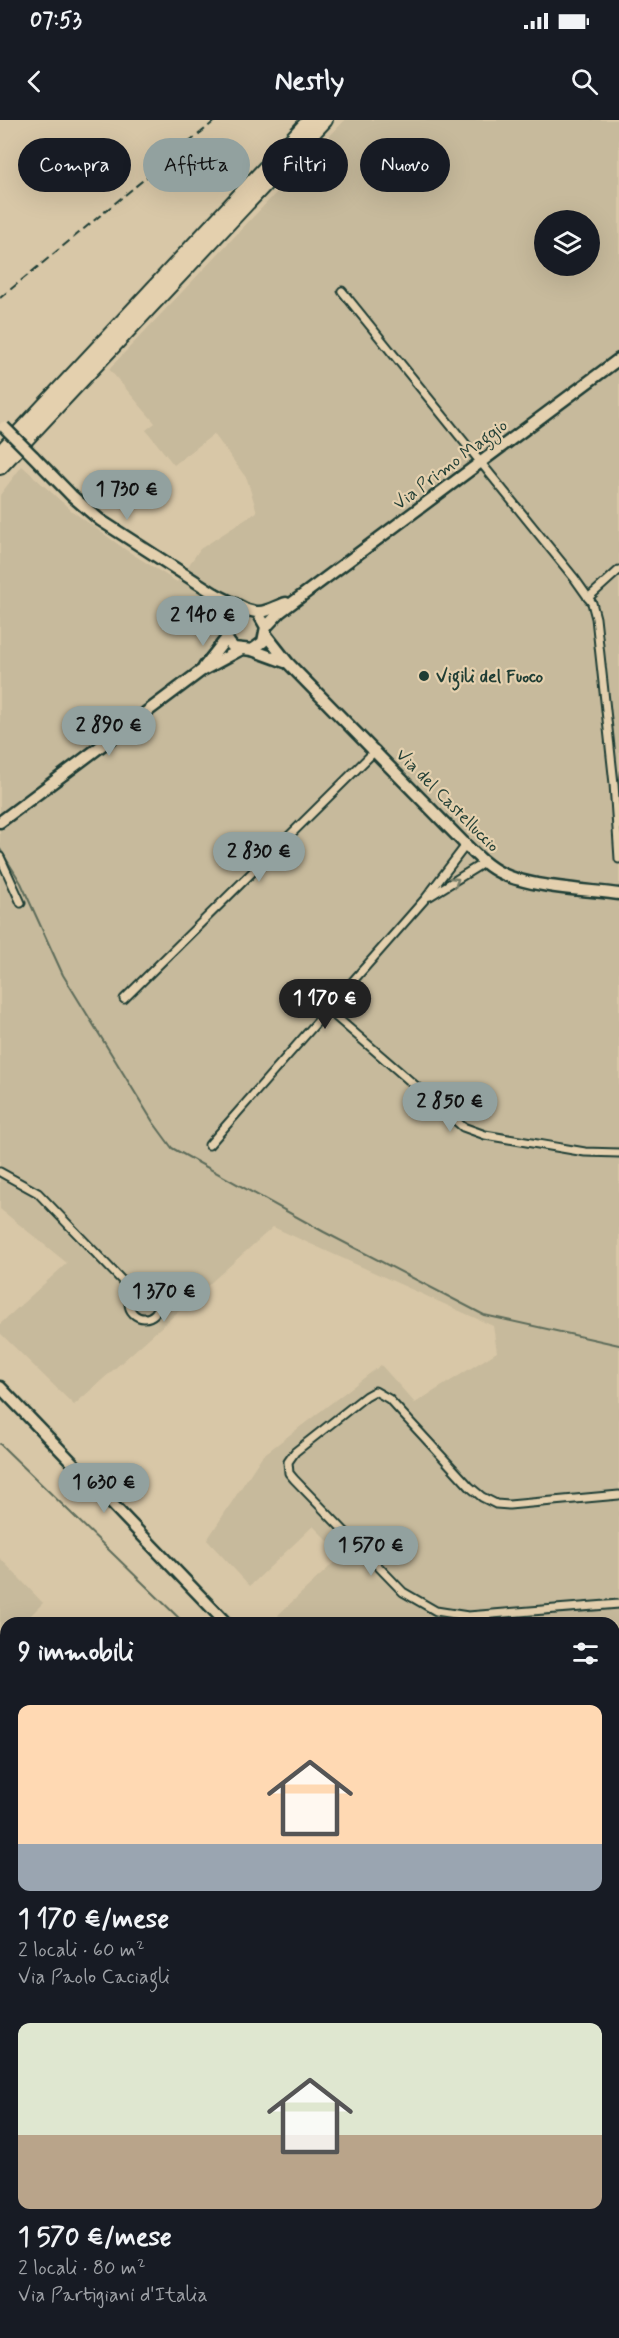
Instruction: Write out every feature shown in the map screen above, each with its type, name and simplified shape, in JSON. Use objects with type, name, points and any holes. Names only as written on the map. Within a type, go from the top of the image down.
[{"type":"highway","points":[[0,453],[310,120]]},
{"type":"highway","points":[[0,467],[325,120]]},
{"type":"street","points":[[342,291],[588,598],[596,618],[605,692],[619,859]]},
{"type":"street","name":"Via Primo Maggio","points":[[252,650],[258,647],[280,612],[619,359]]},
{"type":"street","points":[[2,425],[72,496],[100,520],[215,594],[258,613],[266,631]]},
{"type":"street","points":[[588,598],[619,570]]},
{"type":"street","points":[[201,671],[226,639],[225,626],[215,594]]},
{"type":"street","name":"Via Primo Maggio","points":[[258,613],[300,597]]},
{"type":"street","points":[[225,626],[232,614],[245,609]]},
{"type":"street","name":"Via del Castelluccio","points":[[266,631],[288,663],[485,862],[512,878],[619,894]]},
{"type":"street","points":[[226,639],[240,650]]},
{"type":"street","points":[[0,822],[201,671],[240,650],[252,650],[288,663]]},
{"type":"street","points":[[124,999],[375,750]]},
{"type":"street","points":[[209,1145],[425,899],[466,845]]},
{"type":"street","points":[[0,858],[9,873],[21,903]]},
{"type":"street","points":[[425,899],[485,862]]},
{"type":"street","points":[[327,1009],[463,1127],[485,1135],[574,1150],[619,1153]]},
{"type":"street","points":[[0,1172],[38,1193],[133,1292]]},
{"type":"street","points":[[148,1288],[156,1294],[159,1304],[156,1313],[142,1318],[134,1314],[129,1301],[133,1292],[148,1288]]},
{"type":"street","points":[[0,1387],[220,1617]]},
{"type":"street","points":[[619,1495],[508,1505],[496,1504],[482,1497],[470,1487],[385,1396],[375,1391],[295,1452],[290,1457],[288,1468],[294,1479],[403,1592],[413,1600],[436,1611],[468,1617],[619,1604]]},
{"type":"shaded area","points":[[345,120],[619,120],[619,1617],[280,1617],[278,1615],[342,1555],[313,1526],[250,1586],[207,1540],[262,1456],[381,1365],[415,1403],[497,1352],[493,1326],[273,1227],[74,1405],[0,1333],[0,1324],[67,1263],[0,1209],[0,495],[22,466],[72,511],[126,550],[177,582],[200,549],[257,512],[247,479],[214,434],[174,465],[146,430],[155,423],[109,369],[277,192],[348,192],[348,138],[328,138]]},
{"type":"shaded area","points":[[0,1558],[43,1603],[29,1617],[0,1617]]},
{"type":"waterway","points":[[0,849],[21,883],[63,975],[153,1122],[172,1148],[324,1232],[484,1315],[619,1345]]},
{"type":"waterway","points":[[0,1444],[178,1617]]},
{"type":"railway","points":[[0,298],[216,120]]},
{"type":"place","name":"Vigili del Fuoco","points":[[424,676]]}]
